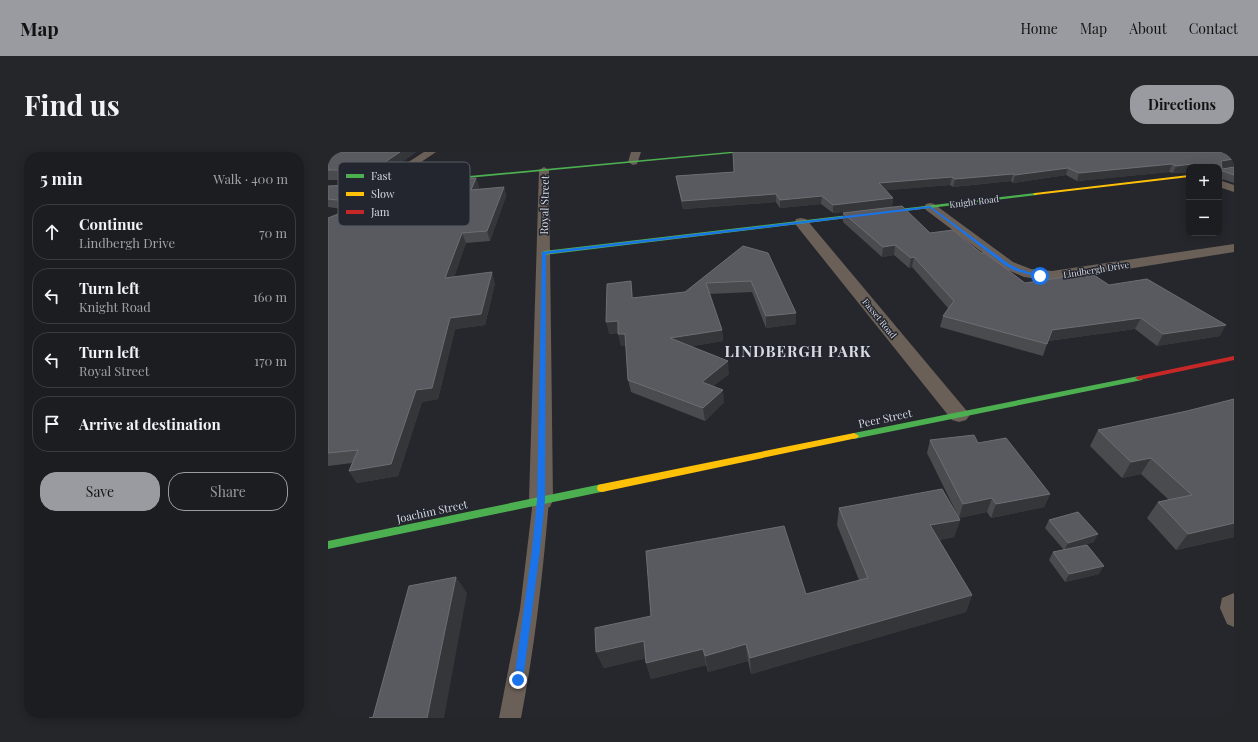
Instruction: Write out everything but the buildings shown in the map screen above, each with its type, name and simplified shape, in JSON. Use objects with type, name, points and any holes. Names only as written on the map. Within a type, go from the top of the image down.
[{"type":"street","points":[[416,162],[431,152]]},
{"type":"street","points":[[470,177],[544,170],[635,157],[737,152]]},
{"type":"street","name":"Royal Street","points":[[541,500],[544,170]]},
{"type":"street","name":"Knight Road","points":[[544,253],[1186,176]]},
{"type":"street","points":[[1222,184],[1234,189]]},
{"type":"street","points":[[328,190],[338,189]]},
{"type":"street","name":"Lindbergh Drive","points":[[930,207],[1008,265],[1018,270],[1040,276],[1052,276],[1234,248]]},
{"type":"street","name":"Fasset Road","points":[[801,222],[959,415]]},
{"type":"street","name":"Peer Street","points":[[541,500],[1234,358]]},
{"type":"street","name":"Joachim Street","points":[[328,545],[541,500]]},
{"type":"lane","name":"Royal Street","points":[[510,718],[518,680],[528,611],[541,500]]},
{"type":"lane","points":[[1234,601],[1229,604],[1229,608],[1234,618]]},
{"type":"traffic: fast","points":[[470,177],[742,152]]},
{"type":"traffic: fast","points":[[328,190],[338,189]]},
{"type":"traffic: fast","points":[[544,253],[1035,194]]},
{"type":"traffic: fast","points":[[854,436],[1139,378]]},
{"type":"traffic: fast","points":[[328,545],[602,488]]},
{"type":"traffic: slow","points":[[1035,194],[1186,176]]},
{"type":"traffic: slow","points":[[602,488],[854,436]]},
{"type":"traffic: jam","points":[[1139,378],[1234,358]]},
{"type":"district","name":"LINDBERGH PARK","points":[[798,351]]},
{"type":"route","points":[[518,680],[536,550],[541,500],[544,253],[930,207],[1008,265],[1029,274],[1040,276]]}]
